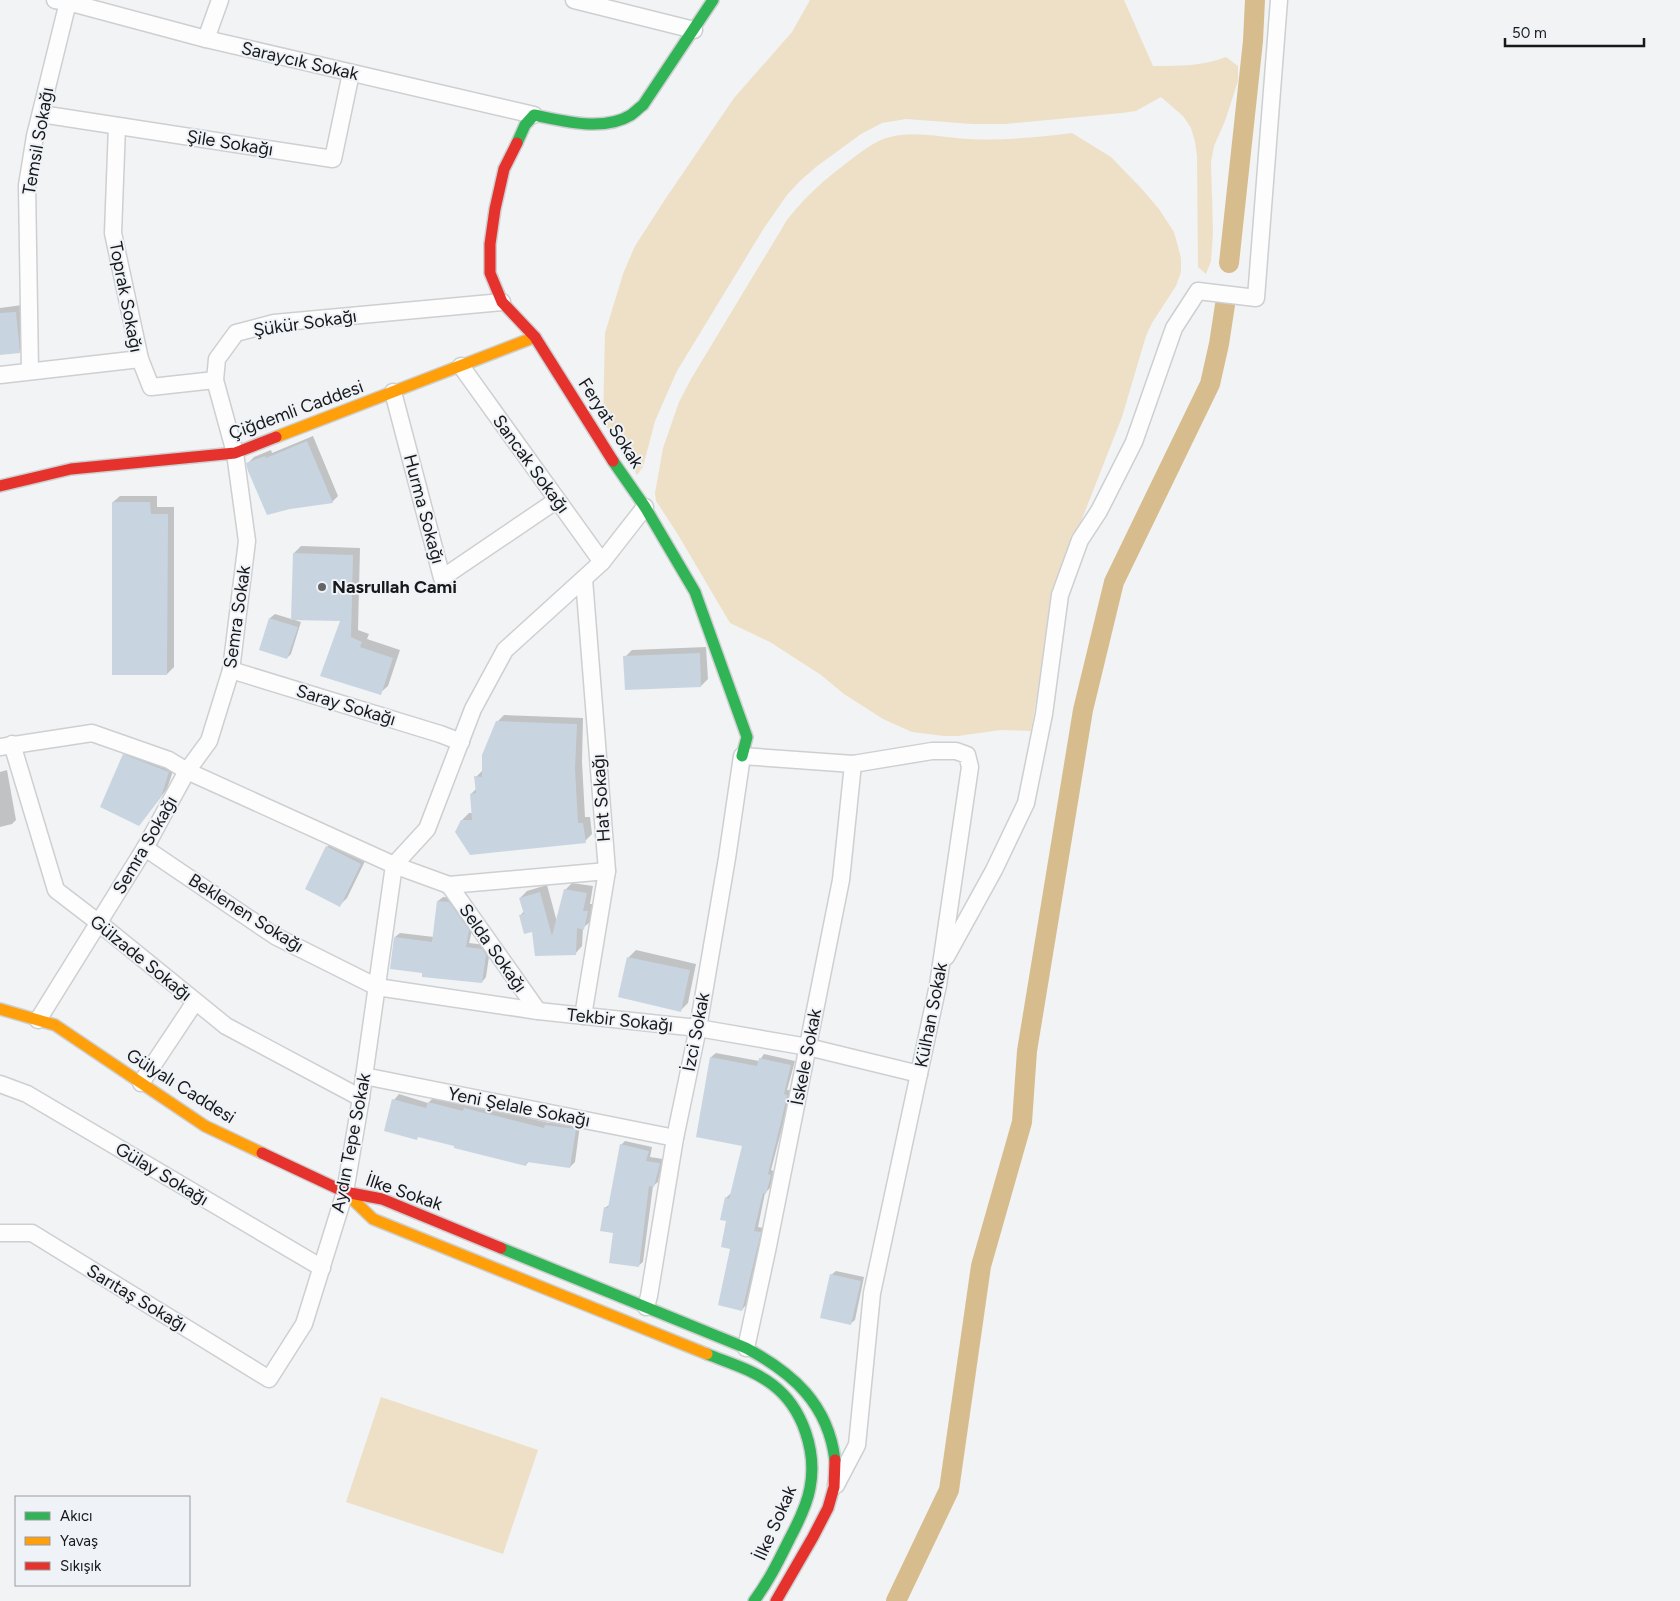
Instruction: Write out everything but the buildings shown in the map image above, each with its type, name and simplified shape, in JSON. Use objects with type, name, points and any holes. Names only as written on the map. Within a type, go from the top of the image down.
[{"type":"street","points":[[206,39],[220,0]]},
{"type":"street","points":[[574,0],[694,30]]},
{"type":"street","points":[[534,115],[586,124],[616,121],[630,116],[643,105],[713,0]]},
{"type":"street","points":[[941,965],[994,870],[1026,803],[1044,714],[1060,595],[1080,540],[1099,511],[1134,442],[1174,328],[1198,291],[1256,298],[1279,0]]},
{"type":"street","name":"Saraycık Sokak","points":[[61,1],[351,74],[534,115]]},
{"type":"street","name":"Temsil Sokağı","points":[[30,371],[27,185],[61,1]]},
{"type":"street","name":"Şile Sokağı","points":[[40,114],[333,159],[351,74]]},
{"type":"street","name":"Feryat Sokak","points":[[534,115],[525,124],[504,169],[495,209],[490,244],[490,273],[502,302],[535,337],[594,432],[645,507],[695,592],[747,737],[742,756]]},
{"type":"street","name":"Toprak Sokağı","points":[[0,375],[140,359],[113,233],[117,126]]},
{"type":"street","name":"Şükür Sokağı","points":[[235,453],[215,380],[218,358],[236,333],[274,323],[502,302]]},
{"type":"street","name":"Çiğdemli Caddesi","points":[[0,486],[71,469],[235,453],[535,337]]},
{"type":"street","points":[[140,359],[151,387],[215,380]]},
{"type":"street","name":"Sancak Sokağı","points":[[460,366],[602,562]]},
{"type":"street","name":"Hurma Sokağı","points":[[393,392],[442,578],[557,500]]},
{"type":"street","name":"Semra Sokak","points":[[187,771],[209,741],[231,670],[247,541],[235,453]]},
{"type":"street","points":[[394,865],[427,829],[474,709],[505,650],[602,562],[645,507]]},
{"type":"street","name":"Hat Sokağı","points":[[583,1016],[606,871],[584,578]]},
{"type":"street","name":"Saray Sokağı","points":[[231,670],[440,734],[460,742]]},
{"type":"street","points":[[6,745],[92,733],[170,760],[187,771],[394,865],[449,885],[606,871]]},
{"type":"street","name":"Gülzade Sokağı","points":[[6,745],[56,890],[226,1026],[361,1098]]},
{"type":"street","name":"Külhan Sokak","points":[[742,756],[852,764],[932,751],[956,750],[967,755],[970,767],[938,985],[872,1293],[857,1445],[833,1492]]},
{"type":"street","name":"İzci Sokak","points":[[646,1307],[675,1138],[698,1028],[742,756]]},
{"type":"street","name":"İskele Sokak","points":[[746,1348],[841,880],[852,764]]},
{"type":"street","name":"Semra Sokağı","points":[[38,1020],[144,848],[187,771]]},
{"type":"street","name":"Beklenen Sokağı","points":[[144,848],[275,936],[377,987]]},
{"type":"street","name":"Aydın Tepe Sokak","points":[[269,1379],[304,1324],[345,1192],[361,1098],[394,865]]},
{"type":"street","name":"Selda Sokağı","points":[[449,885],[538,1011]]},
{"type":"street","name":"Tekbir Sokağı","points":[[377,987],[538,1011],[698,1028],[808,1047],[920,1074]]},
{"type":"street","points":[[141,1083],[195,1002]]},
{"type":"street","name":"Gülyalı Caddesi","points":[[0,1009],[55,1025],[205,1126],[345,1192]]},
{"type":"street","name":"Yeni Şelale Sokağı","points":[[364,1076],[675,1138]]},
{"type":"street","name":"Gülay Sokağı","points":[[0,1084],[27,1094],[322,1268]]},
{"type":"street","name":"İlke Sokak","points":[[345,1192],[382,1199],[746,1348],[792,1376],[814,1399],[828,1429],[837,1464],[833,1492],[819,1526],[776,1601]]},
{"type":"street","name":"İlke Sokak","points":[[345,1192],[373,1219],[638,1328],[743,1368],[772,1386],[795,1408],[807,1438],[812,1462],[810,1488],[799,1520],[768,1582],[754,1601]]},
{"type":"street","name":"Sarıtaş Sokağı","points":[[0,1233],[32,1233],[269,1379]]},
{"type":"street","points":[[638,1328],[646,1307]]},
{"type":"shaded area","points":[[810,0],[1124,0],[1153,66],[1200,64],[1226,57],[1238,66],[1238,81],[1225,121],[1214,146],[1211,162],[1213,232],[1211,261],[1206,274],[1198,267],[1197,156],[1191,128],[1183,116],[1161,97],[1136,111],[1005,124],[972,124],[906,119],[882,123],[861,134],[801,180],[787,195],[764,228],[677,371],[655,421],[643,467],[637,475],[603,421],[605,333],[623,274],[635,246],[734,98],[792,32]]},
{"type":"shaded area","points":[[1072,133],[1111,157],[1159,209],[1174,232],[1181,258],[1181,272],[1176,286],[1152,323],[1146,336],[1122,417],[1076,531],[1050,619],[1031,731],[1001,730],[958,736],[912,732],[883,719],[770,642],[730,623],[656,501],[655,493],[663,448],[679,402],[691,379],[787,220],[828,177],[876,142],[899,135],[919,134],[970,139],[996,139]]},
{"type":"shaded area","points":[[381,1397],[538,1450],[503,1554],[346,1502]]},
{"type":"waterway","points":[[1229,263],[1253,41],[1255,0]]},
{"type":"waterway","points":[[896,1601],[949,1490],[981,1266],[1022,1122],[1027,1051],[1083,710],[1114,582],[1210,384],[1225,305]]},
{"type":"traffic: fast","points":[[517,143],[525,125],[534,115],[583,124],[608,123],[631,115],[643,105],[713,0]]},
{"type":"traffic: fast","points":[[613,461],[645,507],[695,592],[747,737],[742,756]]},
{"type":"traffic: fast","points":[[501,1248],[746,1348],[779,1368],[806,1392],[816,1407],[825,1422],[835,1460]]},
{"type":"traffic: fast","points":[[707,1354],[750,1371],[773,1385],[800,1418],[809,1446],[812,1474],[809,1494],[796,1526],[774,1570],[754,1601]]},
{"type":"traffic: slow","points":[[276,437],[535,337]]},
{"type":"traffic: slow","points":[[0,1009],[55,1025],[205,1126],[262,1153]]},
{"type":"traffic: slow","points":[[345,1192],[373,1219],[707,1354]]},
{"type":"traffic: jam","points":[[517,143],[504,169],[495,209],[490,244],[490,273],[502,302],[535,337],[613,461]]},
{"type":"traffic: jam","points":[[0,486],[71,469],[235,453],[276,437]]},
{"type":"traffic: jam","points":[[262,1153],[345,1192],[382,1199],[501,1248]]},
{"type":"traffic: jam","points":[[776,1601],[828,1508],[834,1487],[835,1460]]},
{"type":"place","name":"Nasrullah Cami","points":[[322,587]]}]
